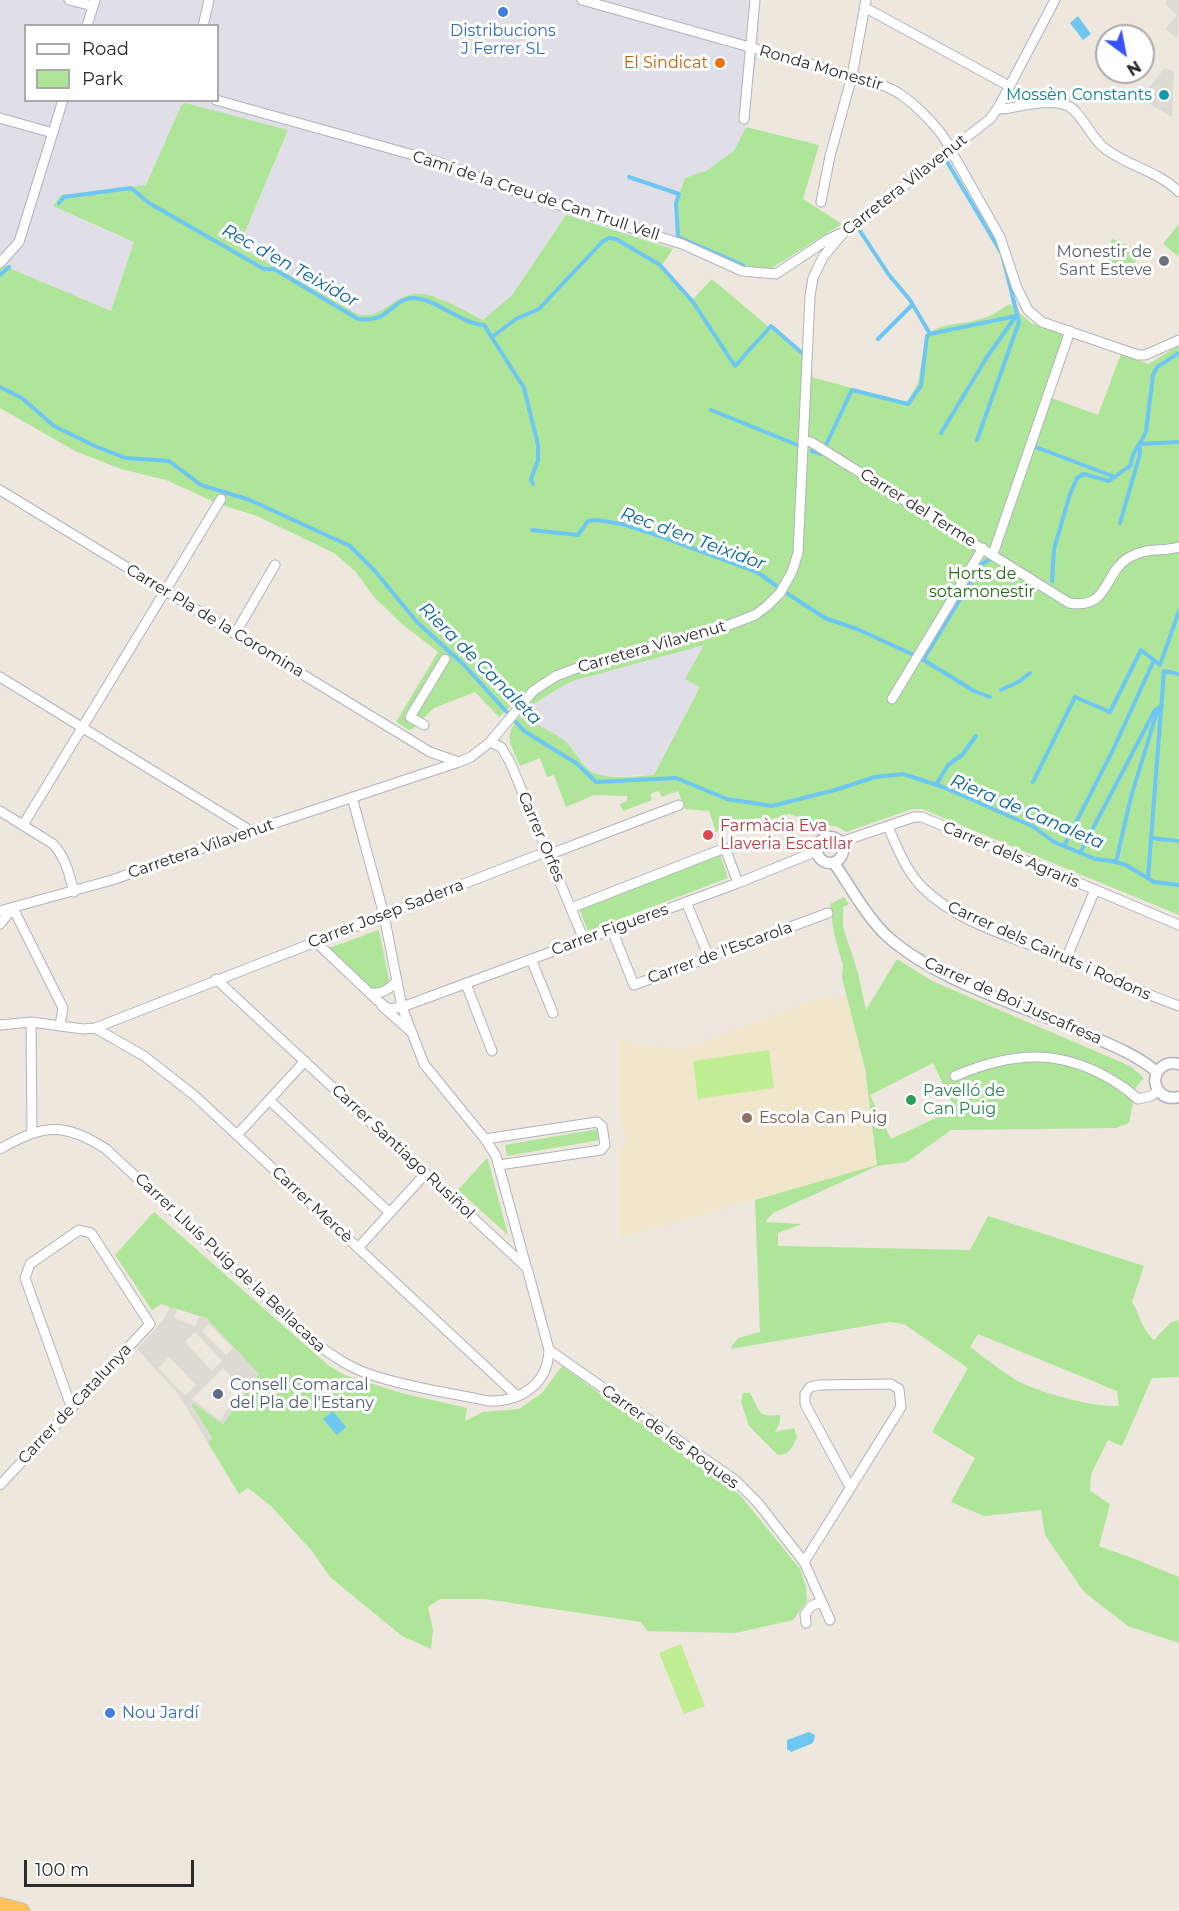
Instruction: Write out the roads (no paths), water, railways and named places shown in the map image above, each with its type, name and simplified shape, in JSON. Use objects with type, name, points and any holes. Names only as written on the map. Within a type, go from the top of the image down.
[{"type":"highway","points":[[0,1905],[22,1911]]},
{"type":"street","points":[[69,0],[94,3],[88,24]]},
{"type":"street","points":[[203,24],[209,0]]},
{"type":"street","name":"Ronda Monestir","points":[[582,0],[852,76],[888,87],[901,94],[923,114],[947,142],[1000,237],[1017,288],[1028,310],[1042,322],[1138,355],[1144,355],[1179,340]]},
{"type":"street","points":[[744,119],[755,0]]},
{"type":"street","name":"Carretera Vilavenut","points":[[0,911],[74,892],[459,762],[471,757],[490,742],[520,704],[539,686],[565,672],[739,622],[755,615],[773,601],[792,572],[798,553],[811,287],[823,257],[844,232],[990,119],[1055,0]]},
{"type":"street","points":[[821,202],[830,156],[852,76],[865,4],[1009,86]]},
{"type":"street","name":"Camí de la Creu de Can Trull Vell","points":[[219,101],[435,161],[512,190],[682,244],[742,271],[776,274],[827,240],[844,232]]},
{"type":"street","points":[[0,262],[19,242],[62,102]]},
{"type":"street","points":[[998,108],[1044,103],[1061,103],[1071,106],[1093,138],[1108,152],[1164,180],[1179,192]]},
{"type":"street","points":[[0,118],[53,133]]},
{"type":"street","points":[[993,554],[1070,331]]},
{"type":"street","name":"Carrer del Terme","points":[[803,440],[811,442],[1069,603],[1080,605],[1092,603],[1102,593],[1119,566],[1139,552],[1179,547]]},
{"type":"street","name":"Carrer Pla de la Coromina","points":[[0,490],[430,752],[459,762]]},
{"type":"street","points":[[23,825],[220,499]]},
{"type":"street","points":[[892,699],[983,548]]},
{"type":"street","points":[[235,634],[275,565]]},
{"type":"street","points":[[424,725],[410,717],[445,659]]},
{"type":"street","points":[[0,677],[251,831]]},
{"type":"street","name":"Carrer Orfes","points":[[490,742],[501,747],[510,762],[584,940]]},
{"type":"street","points":[[427,773],[432,764],[430,752]]},
{"type":"street","points":[[352,797],[384,915],[402,1007],[424,1064],[485,1139],[495,1155],[549,1350]]},
{"type":"street","name":"Carrer Josep Saderra","points":[[95,1028],[548,851],[552,853],[679,805]]},
{"type":"street","points":[[0,811],[59,850],[65,860],[74,892]]},
{"type":"street","name":"Carrer dels Agraris","points":[[841,842],[914,817],[922,817],[1179,925]]},
{"type":"street","name":"Carrer dels Cairuts i Rodons","points":[[888,827],[904,862],[919,884],[951,912],[1179,1006]]},
{"type":"street","points":[[825,837],[834,837],[841,842],[843,854],[834,862],[823,861],[817,851],[819,843],[825,837]]},
{"type":"street","points":[[571,908],[725,848],[738,883]]},
{"type":"street","name":"Carrer Figueres","points":[[402,1007],[738,883],[817,851]]},
{"type":"street","name":"Carrer de Boi Juscafresa","points":[[834,862],[886,935],[918,960],[969,985],[1123,1050],[1149,1064],[1157,1072]]},
{"type":"street","points":[[1066,959],[1095,890]]},
{"type":"street","points":[[686,902],[709,957]]},
{"type":"street","points":[[0,924],[13,908],[63,1008],[60,1025]]},
{"type":"street","name":"Carrer de l'Escarola","points":[[612,930],[634,985],[828,913]]},
{"type":"street","points":[[316,942],[386,1011],[412,1033]]},
{"type":"street","points":[[531,959],[553,1013]]},
{"type":"street","name":"Carrer Santiago Rusiñol","points":[[216,979],[527,1268]]},
{"type":"street","points":[[373,997],[388,990],[396,982]]},
{"type":"street","points":[[466,984],[492,1051]]},
{"type":"street","points":[[373,997],[389,1008],[402,1007]]},
{"type":"street","points":[[31,1022],[32,1134]]},
{"type":"street","points":[[0,1025],[31,1022],[82,1029],[95,1028]]},
{"type":"street","name":"Carrer Mercè","points":[[95,1028],[167,1072],[517,1396]]},
{"type":"street","points":[[955,1076],[1006,1059],[1047,1056],[1086,1067],[1122,1086],[1138,1099],[1151,1096],[1158,1091]]},
{"type":"street","points":[[237,1135],[305,1061]]},
{"type":"street","points":[[1179,1064],[1167,1064],[1157,1072],[1155,1081],[1158,1091],[1165,1097],[1179,1097]]},
{"type":"street","points":[[269,1100],[390,1213]]},
{"type":"street","points":[[485,1139],[597,1122],[602,1126],[605,1145],[601,1150],[499,1166]]},
{"type":"street","name":"Carrer Lluís Puig de la Bellacasa","points":[[0,1149],[32,1134],[65,1129],[79,1133],[106,1149],[312,1340],[342,1362],[376,1377],[488,1401],[507,1400],[536,1383],[546,1372],[549,1364],[549,1350]]},
{"type":"street","points":[[358,1248],[426,1173]]},
{"type":"street","name":"Carrer de Catalunya","points":[[0,1485],[72,1409],[150,1323],[91,1233],[79,1230],[30,1264],[25,1278],[72,1409]]},
{"type":"street","name":"Carrer de les Roques","points":[[549,1350],[735,1480],[758,1503],[804,1562],[830,1620]]},
{"type":"street","points":[[804,1562],[901,1407],[899,1389],[891,1384],[819,1385],[810,1387],[805,1395],[805,1404],[850,1487]]},
{"type":"street","points":[[806,1623],[805,1614],[812,1606],[822,1602]]},
{"type":"water","points":[[1078,16],[1091,34],[1083,40],[1070,23]]},
{"type":"water","points":[[333,1411],[346,1427],[337,1435],[323,1419]]},
{"type":"water","points":[[809,1732],[815,1735],[813,1743],[791,1752],[787,1749],[787,1740]]},
{"type":"waterway","points":[[946,160],[1002,254],[1019,322],[977,440]]},
{"type":"waterway","points":[[629,177],[679,194],[676,203],[678,237],[743,265]]},
{"type":"waterway","name":"Rec d'en Teixidor","points":[[59,203],[64,197],[131,188],[149,203],[264,269],[274,269],[358,319],[378,317],[400,302],[414,298],[431,302],[466,320],[484,325],[524,388],[538,445],[538,460],[531,479],[533,484]]},
{"type":"waterway","points":[[860,231],[889,275],[910,300],[930,334]]},
{"type":"waterway","points":[[492,337],[516,319],[539,309],[602,242],[609,238],[616,239],[660,265],[693,302],[735,366],[771,326],[802,353]]},
{"type":"waterway","name":"Rec d'en Teixidor","points":[[0,275],[9,267]]},
{"type":"waterway","points":[[878,339],[912,305]]},
{"type":"waterway","points":[[941,433],[987,357],[1016,316]]},
{"type":"waterway","points":[[825,447],[852,390],[908,404],[921,386],[927,336],[1016,316]]},
{"type":"waterway","name":"Rec d'en Teixidor","points":[[1052,581],[1054,549],[1077,478],[1084,474],[1109,481],[1131,465],[1133,456],[1146,431],[1153,375],[1157,367],[1179,353]]},
{"type":"waterway","name":"Riera de Canaleta","points":[[0,387],[22,398],[54,426],[97,447],[126,458],[169,461],[201,485],[250,500],[350,546],[374,570],[417,622],[464,665],[524,731],[576,763],[596,782],[676,778],[727,799],[772,806],[875,777],[903,774],[943,787],[1034,827],[1054,842],[1095,859],[1126,865],[1154,882],[1179,885]]},
{"type":"waterway","points":[[711,410],[800,446]]},
{"type":"waterway","points":[[1120,523],[1140,454],[1139,444],[1179,442]]},
{"type":"waterway","points":[[1033,448],[1033,446],[1115,477]]},
{"type":"waterway","points":[[812,451],[821,454]]},
{"type":"waterway","name":"Rec d'en Teixidor","points":[[532,530],[578,535],[588,521],[622,524],[757,572],[778,587]]},
{"type":"waterway","points":[[923,660],[981,565],[994,556]]},
{"type":"waterway","name":"Rec d'en Teixidor","points":[[788,594],[825,618],[857,629],[916,656]]},
{"type":"waterway","points":[[1033,782],[1075,697],[1110,712],[1141,650],[1160,665],[1179,611]]},
{"type":"waterway","name":"Rec d'en Teixidor","points":[[922,659],[974,691],[990,697]]},
{"type":"waterway","points":[[1064,846],[1113,750],[1154,660]]},
{"type":"waterway","points":[[1148,878],[1164,671],[1179,674]]},
{"type":"waterway","name":"Rec d'en Teixidor","points":[[1001,690],[1020,681],[1030,673]]},
{"type":"waterway","points":[[1080,853],[1155,710],[1162,706]]},
{"type":"waterway","points":[[1116,862],[1131,797],[1158,709]]},
{"type":"waterway","points":[[936,785],[948,765],[962,755],[976,736]]},
{"type":"waterway","points":[[1151,838],[1179,841]]},
{"type":"place","name":"Distribucions J Ferrer SL","points":[[503,12]]},
{"type":"place","name":"El Sindicat","points":[[720,63]]},
{"type":"place","name":"Mossèn Constants","points":[[1164,95]]},
{"type":"place","name":"Monestir de Sant Esteve","points":[[1164,261]]},
{"type":"place","name":"Farmàcia Eva Llaveria Escatllar","points":[[708,835]]},
{"type":"place","name":"Pavelló de Can Puig","points":[[911,1100]]},
{"type":"place","name":"Escola Can Puig","points":[[747,1118]]},
{"type":"place","name":"Consell Comarcal del Pla de l'Estany","points":[[218,1394]]},
{"type":"place","name":"Nou Jardí","points":[[110,1713]]},
{"type":"park label","name":"Horts de sotamonestir","points":[[982,583]]}]
